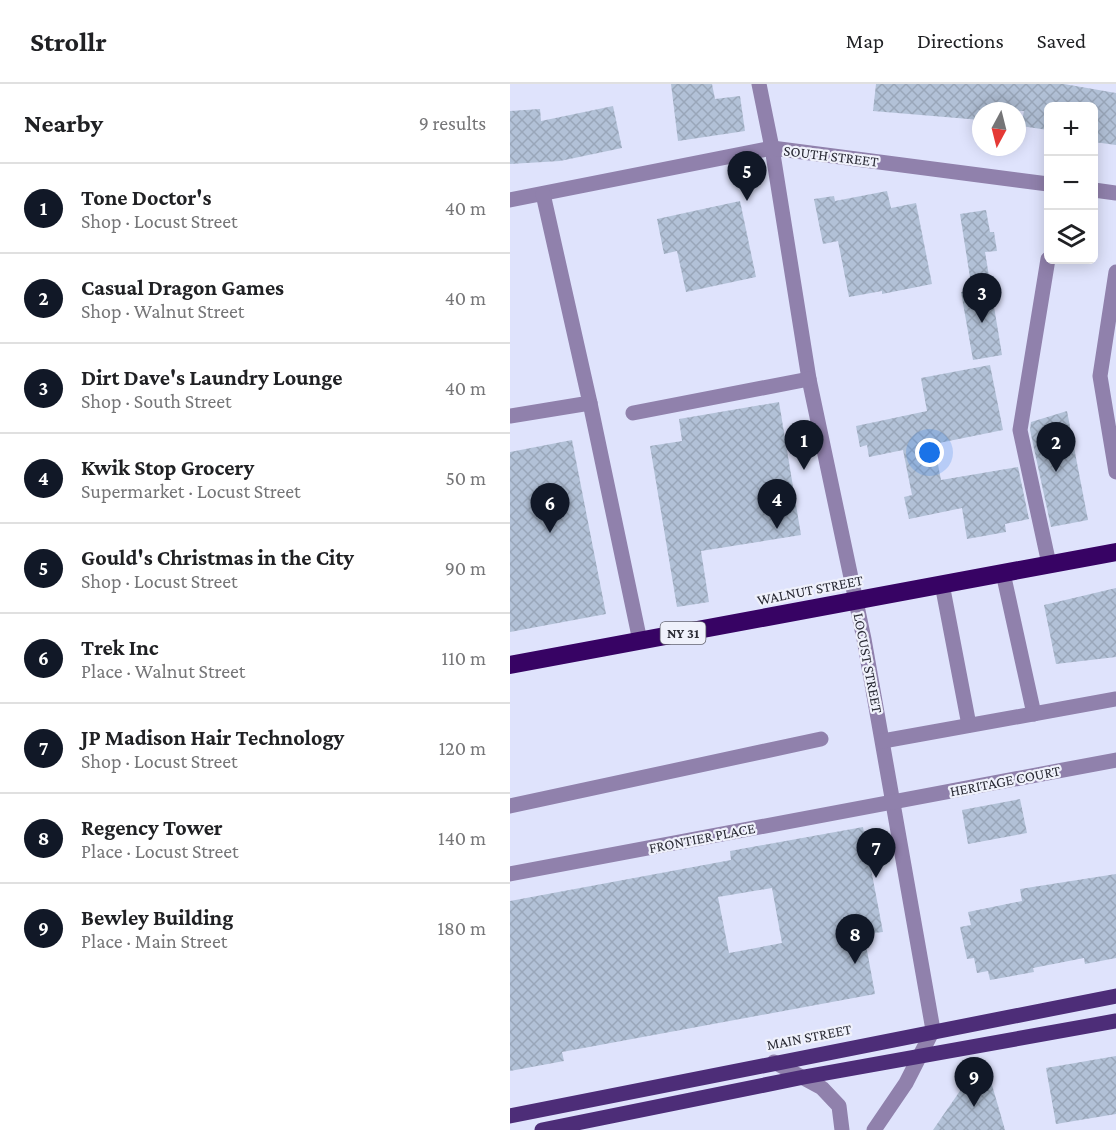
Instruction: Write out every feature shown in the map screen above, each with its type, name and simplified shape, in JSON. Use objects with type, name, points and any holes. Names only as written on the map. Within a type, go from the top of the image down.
[{"type":"highway","name":"WALNUT STREET","points":[[510,665],[1116,552]]},
{"type":"main road","name":"MAIN STREET","points":[[510,1116],[933,1030],[1116,996]]},
{"type":"main road","points":[[542,1130],[804,1077],[1116,1021]]},
{"type":"street","name":"LOCUST STREET","points":[[759,84],[772,148],[809,379],[883,741],[933,1030]]},
{"type":"street","name":"SOUTH STREET","points":[[510,200],[772,148],[1044,183]]},
{"type":"street","points":[[1098,191],[1116,193]]},
{"type":"street","points":[[543,194],[640,640]]},
{"type":"street","points":[[1047,264],[1020,430],[1050,564]]},
{"type":"street","points":[[1116,272],[1100,376],[1116,472]]},
{"type":"street","points":[[633,413],[809,379]]},
{"type":"street","points":[[510,416],[590,403]]},
{"type":"street","points":[[1003,573],[1034,714]]},
{"type":"street","points":[[942,584],[969,725]]},
{"type":"street","points":[[883,741],[1116,699]]},
{"type":"street","points":[[510,806],[821,739]]},
{"type":"street","name":"HERITAGE COURT","points":[[894,802],[1116,760]]},
{"type":"street","name":"FRONTIER PLACE","points":[[510,874],[894,802]]},
{"type":"street","points":[[874,1130],[906,1083],[933,1030]]},
{"type":"street","points":[[774,1062],[822,1088],[839,1106],[842,1130]]},
{"type":"building","points":[[671,84],[712,84],[715,99],[740,96],[745,131],[678,141]]},
{"type":"building","points":[[876,84],[1064,84],[1116,93],[1116,145],[1098,143],[1098,102],[1044,102],[1044,129],[1026,127],[1026,102],[972,102],[972,119],[873,111]]},
{"type":"building","points":[[613,106],[622,148],[560,161],[510,164],[510,111],[540,109],[541,121]]},
{"type":"building","points":[[887,191],[891,208],[916,203],[932,284],[882,294],[882,291],[849,297],[838,241],[823,244],[814,199],[834,196],[835,201]]},
{"type":"building","points":[[740,201],[756,277],[686,292],[677,251],[664,254],[657,219]]},
{"type":"building","points":[[986,210],[990,232],[994,232],[997,251],[985,252],[1002,355],[973,360],[961,292],[972,290],[960,214]]},
{"type":"building","points":[[990,365],[1003,430],[934,444],[941,480],[1018,467],[1029,519],[1005,524],[1006,532],[967,539],[962,508],[909,519],[904,497],[912,495],[903,450],[869,457],[867,445],[860,447],[856,426],[927,411],[921,378]]},
{"type":"building","points":[[779,402],[801,535],[701,551],[709,602],[677,607],[650,446],[682,441],[679,419]]},
{"type":"building","points":[[1067,411],[1088,520],[1051,527],[1030,430],[1031,422]]},
{"type":"building","points":[[572,440],[606,614],[510,632],[510,452]]},
{"type":"building","points":[[1116,588],[1116,657],[1056,664],[1044,605]]},
{"type":"building","points":[[1020,799],[1027,833],[968,844],[962,810]]},
{"type":"building","points":[[863,827],[883,932],[864,934],[875,994],[562,1052],[564,1061],[510,1071],[510,901],[731,860],[730,851]],"holes":[[[772,888],[782,943],[729,953],[718,897]]]},
{"type":"building","points":[[1116,874],[1116,958],[1085,964],[1084,958],[1033,968],[1034,972],[990,980],[988,971],[977,973],[974,958],[967,959],[960,927],[971,925],[968,912],[1022,901],[1020,889]]},
{"type":"building","points":[[1116,1056],[1116,1114],[1056,1124],[1046,1068]]},
{"type":"building","points":[[990,1078],[1005,1130],[933,1130],[964,1085]]},
{"type":"place","name":"Gould's Christmas in the City","points":[[747,201]]},
{"type":"place","name":"Dirt Dave's Laundry Lounge","points":[[982,323]]},
{"type":"place","name":"Tone Doctor's","points":[[804,470]]},
{"type":"place","name":"Casual Dragon Games","points":[[1056,472]]},
{"type":"place","name":"Kwik Stop Grocery","points":[[777,529]]},
{"type":"place","name":"Trek Inc","points":[[550,533]]},
{"type":"place","name":"JP Madison Hair Technology","points":[[876,878]]},
{"type":"place","name":"Regency Tower","points":[[855,964]]},
{"type":"place","name":"Bewley Building","points":[[974,1107]]}]
